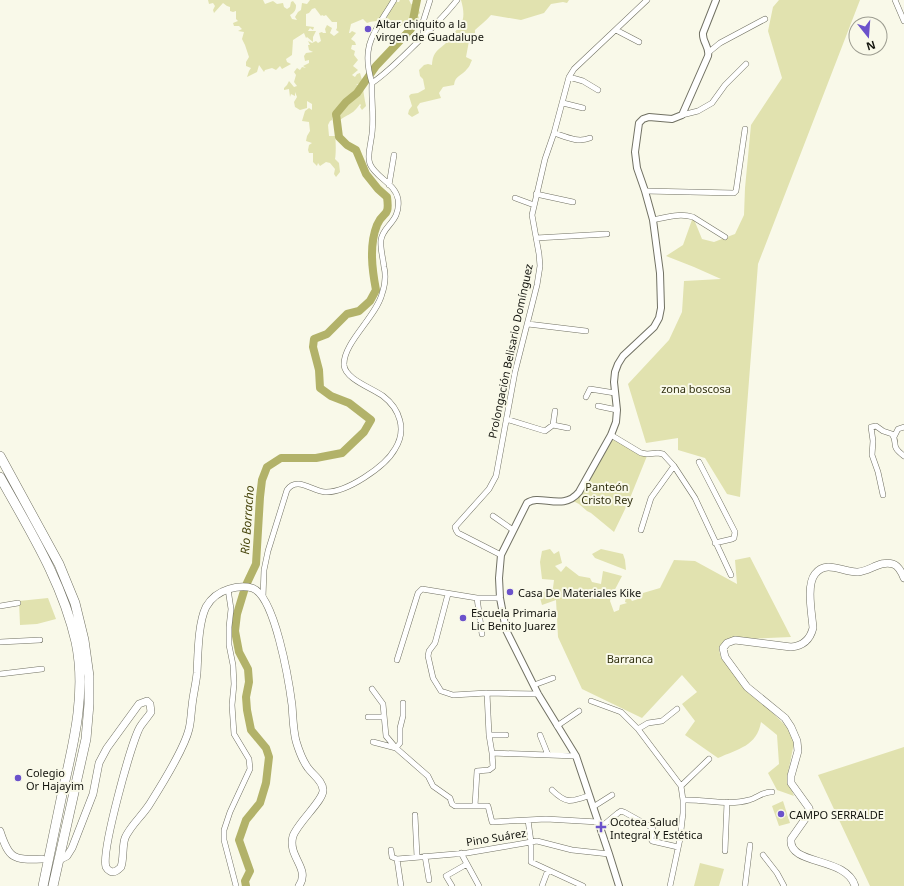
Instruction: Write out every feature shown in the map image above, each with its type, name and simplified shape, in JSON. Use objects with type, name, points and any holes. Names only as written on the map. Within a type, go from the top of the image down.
[{"type":"highway","points":[[0,456],[59,564],[74,603],[84,640],[89,676],[89,704],[86,739],[53,886]]},
{"type":"highway","points":[[0,478],[51,568],[66,608],[76,643],[80,679],[75,738],[43,886]]},
{"type":"main road","points":[[855,886],[853,880],[848,874],[838,867],[799,855],[793,850],[790,844],[791,839],[810,812],[809,808],[791,783],[791,776],[798,751],[797,741],[785,718],[747,687],[725,657],[723,648],[727,643],[735,640],[791,647],[806,642],[813,628],[810,586],[815,574],[824,567],[834,567],[852,572],[860,572],[878,565],[890,563],[899,568],[904,578]]},
{"type":"main road","points":[[61,859],[67,856],[72,848],[93,794],[100,763],[107,748],[139,704],[147,701],[150,704],[151,712],[140,727],[135,739],[115,808],[108,848],[106,862],[108,870],[114,872],[121,867],[126,836],[148,806],[184,744],[189,729],[197,676],[198,649],[202,619],[206,608],[217,595],[228,589],[239,587],[252,588],[263,597],[276,628],[281,644],[295,735],[303,759],[323,789],[322,796],[317,804],[306,815],[293,836],[293,854],[303,875],[299,886]]},
{"type":"main road","points":[[0,831],[7,849],[15,858],[23,860],[42,859]]},
{"type":"street","points":[[263,597],[268,551],[287,490],[290,486],[299,484],[326,492],[336,490],[353,483],[381,466],[389,458],[396,448],[402,432],[401,420],[394,408],[383,397],[350,377],[344,364],[349,347],[375,310],[383,293],[385,269],[381,240],[382,235],[396,216],[398,210],[398,200],[396,194],[375,172],[370,164],[369,157],[372,134],[372,83],[369,73],[367,53],[371,37],[394,0]]},
{"type":"street","points":[[423,36],[423,22],[430,0]]},
{"type":"street","points":[[372,83],[388,71],[440,20],[457,0]]},
{"type":"street","points":[[709,52],[703,37],[703,33],[716,0]]},
{"type":"street","points":[[895,0],[904,21]]},
{"type":"street","name":"Prolongación Belisario Domínguez","points":[[500,556],[458,533],[455,527],[493,483],[496,476],[515,372],[528,324],[540,266],[532,220],[536,194],[545,159],[554,133],[569,77],[579,63],[646,2]]},
{"type":"street","points":[[682,115],[709,52],[720,43],[764,19]]},
{"type":"street","points":[[616,30],[639,42]]},
{"type":"street","points":[[618,886],[609,854],[588,796],[576,756],[538,694],[506,630],[500,598],[500,556],[525,506],[530,500],[555,502],[570,500],[576,497],[591,473],[611,435],[616,422],[617,410],[614,382],[618,364],[623,356],[654,327],[659,318],[661,308],[660,273],[653,220],[637,168],[635,152],[639,123],[643,119],[649,117],[672,118],[698,111],[712,103],[718,97],[722,89],[746,64]]},
{"type":"street","points":[[569,77],[583,81],[598,90]]},
{"type":"street","points":[[562,103],[583,108]]},
{"type":"street","points":[[645,190],[734,193],[736,191],[745,129]]},
{"type":"street","points":[[554,133],[578,141],[583,141],[590,138]]},
{"type":"street","points":[[389,185],[394,155]]},
{"type":"street","points":[[536,194],[573,202]]},
{"type":"street","points":[[515,198],[534,205]]},
{"type":"street","points":[[653,220],[688,215],[725,237]]},
{"type":"street","points":[[536,238],[607,234]]},
{"type":"street","points":[[528,324],[586,331]]},
{"type":"street","points":[[586,397],[590,389],[615,393]]},
{"type":"street","points":[[598,406],[617,410]]},
{"type":"street","points":[[552,426],[555,411]]},
{"type":"street","points":[[506,420],[541,431],[545,431],[552,426],[568,428]]},
{"type":"street","points":[[883,495],[878,472],[872,455],[873,441],[871,427],[876,426],[883,431],[892,434],[894,437]]},
{"type":"street","points":[[904,426],[898,428],[894,437],[895,448],[904,456]]},
{"type":"street","points":[[611,435],[647,454],[664,454],[674,466],[695,498],[731,575]]},
{"type":"street","points":[[699,462],[735,532],[734,538],[715,543]]},
{"type":"street","points":[[641,530],[651,498],[674,466]]},
{"type":"street","points":[[493,516],[514,530]]},
{"type":"street","points":[[228,589],[231,609],[229,646],[233,665],[234,684],[232,705],[234,734],[249,759],[250,769],[230,812],[224,830],[224,840],[236,886]]},
{"type":"street","points":[[397,660],[418,593],[422,589],[477,598],[500,598]]},
{"type":"street","points":[[448,594],[435,642],[428,656],[433,678],[441,691],[448,694],[460,695],[487,693],[538,694]]},
{"type":"street","points":[[477,598],[482,634]]},
{"type":"street","points":[[0,606],[18,603]]},
{"type":"street","points":[[0,642],[40,640]]},
{"type":"street","points":[[0,674],[42,669]]},
{"type":"street","points":[[534,685],[553,678]]},
{"type":"street","points":[[372,689],[383,704],[386,736],[396,748],[428,776],[433,786],[450,798],[452,804],[455,806],[488,806],[492,822],[528,820],[599,825],[621,811],[651,827],[652,841],[678,847]]},
{"type":"street","points":[[475,806],[476,773],[478,770],[491,769],[493,765],[489,735],[487,693]]},
{"type":"street","points":[[591,701],[621,712],[638,729],[681,786],[683,800],[680,839],[670,886]]},
{"type":"street","points":[[396,748],[400,743],[403,703]]},
{"type":"street","points":[[638,729],[648,723],[662,721],[677,709]]},
{"type":"street","points":[[558,726],[579,711]]},
{"type":"street","points":[[368,717],[384,717]]},
{"type":"street","points":[[489,735],[506,735]]},
{"type":"street","points":[[540,735],[548,755]]},
{"type":"street","points":[[373,742],[396,748]]},
{"type":"street","points":[[492,753],[576,756]]},
{"type":"street","points":[[681,786],[710,759]]},
{"type":"street","points":[[552,790],[560,798],[568,801],[588,796]]},
{"type":"street","points":[[683,800],[698,799],[727,802],[748,800],[768,791],[772,792]]},
{"type":"street","points":[[593,807],[612,795]]},
{"type":"street","points":[[725,851],[727,802]]},
{"type":"street","points":[[415,815],[417,857]]},
{"type":"street","points":[[528,820],[531,842],[531,862],[583,886]]},
{"type":"street","name":"Pino Suárez","points":[[397,859],[460,853],[537,841],[572,850],[609,854]]},
{"type":"street","points":[[745,886],[750,845]]},
{"type":"street","points":[[391,850],[392,857],[397,859],[401,886]]},
{"type":"street","points":[[460,853],[479,886]]},
{"type":"street","points":[[763,855],[777,873],[784,886]]},
{"type":"street","points":[[425,856],[429,880]]},
{"type":"street","points":[[452,886],[446,876],[467,864]]},
{"type":"street","points":[[542,886],[548,870]]},
{"type":"green space","points":[[208,0],[263,0],[265,4],[273,1],[277,4],[283,3],[284,7],[287,9],[293,1],[296,8],[290,15],[292,19],[297,20],[295,17],[301,10],[302,3],[307,4],[310,0],[393,0],[394,2],[399,2],[400,0],[409,0],[411,4],[414,5],[416,2],[420,13],[414,26],[403,24],[394,29],[385,28],[388,19],[385,15],[377,21],[367,23],[363,19],[351,24],[349,33],[352,31],[356,33],[351,39],[356,45],[352,45],[351,49],[355,51],[354,55],[358,60],[353,66],[358,70],[352,75],[355,77],[360,73],[362,80],[361,83],[356,85],[362,85],[366,106],[362,110],[360,104],[352,113],[339,121],[332,117],[332,120],[328,125],[329,136],[335,136],[335,159],[339,163],[340,172],[336,177],[334,174],[335,169],[330,163],[326,162],[320,166],[318,163],[317,166],[313,162],[313,153],[309,153],[308,150],[309,145],[312,143],[306,141],[310,131],[309,122],[302,121],[305,111],[309,108],[312,110],[312,104],[307,101],[307,108],[300,110],[295,107],[294,102],[297,97],[295,92],[295,96],[291,94],[290,97],[289,89],[284,90],[284,88],[289,81],[294,87],[297,86],[294,82],[296,75],[294,72],[297,68],[300,70],[302,67],[306,68],[303,66],[309,63],[309,60],[305,61],[304,56],[306,53],[313,52],[309,50],[308,45],[310,45],[308,41],[312,43],[316,41],[318,43],[321,41],[319,33],[326,33],[325,29],[327,25],[332,28],[330,33],[334,36],[339,32],[336,30],[337,22],[332,22],[326,15],[321,16],[315,8],[312,9],[306,14],[306,26],[314,27],[313,30],[310,28],[308,31],[316,31],[313,37],[313,42],[307,37],[306,38],[304,33],[293,40],[292,55],[286,59],[287,62],[291,64],[282,69],[280,66],[276,70],[272,68],[265,70],[264,72],[259,65],[257,72],[247,77],[251,68],[246,66],[246,62],[249,57],[242,39],[244,32],[238,31],[242,29],[239,26],[234,26],[233,23],[238,21],[236,19],[236,11],[230,11],[230,7],[223,3],[214,13],[213,10],[215,6],[213,3],[209,4]]},
{"type":"green space","points":[[461,0],[569,0],[567,3],[563,2],[551,4],[544,13],[521,20],[491,15],[475,30],[475,34],[469,41],[466,57],[472,60],[468,68],[457,77],[454,85],[443,87],[439,93],[441,98],[420,103],[417,107],[419,113],[412,117],[408,114],[412,106],[409,96],[425,89],[419,70],[424,65],[432,65],[433,57],[436,52],[446,43],[460,26],[463,18]]},
{"type":"green space","name":"zona boscosa","points":[[779,0],[860,0],[854,16],[848,16],[848,31],[758,264],[740,497],[727,494],[705,458],[678,450],[678,438],[646,443],[628,384],[669,340],[682,312],[684,281],[721,279],[666,256],[683,245],[693,217],[702,239],[714,242],[735,234],[744,215],[751,125],[782,78],[768,31],[773,7]]},
{"type":"green space","name":"Panteón Cristo Rey","points":[[611,437],[647,456],[628,503],[614,532],[591,513],[573,501]]},
{"type":"green space","name":"Barranca","points":[[550,549],[554,554],[559,551],[562,563],[555,566],[561,572],[566,566],[579,576],[590,578],[592,582],[601,584],[603,571],[622,576],[610,601],[614,612],[619,610],[620,605],[627,603],[625,602],[626,597],[630,598],[632,601],[641,598],[643,593],[660,588],[674,560],[695,561],[737,584],[735,560],[750,557],[791,637],[727,640],[722,643],[719,650],[721,658],[743,684],[784,724],[793,736],[794,743],[787,778],[794,796],[777,790],[768,773],[779,764],[777,735],[761,722],[759,730],[751,742],[746,746],[718,758],[685,735],[695,721],[682,704],[697,692],[682,675],[642,718],[582,689],[558,637],[556,600],[542,605],[539,594],[553,588],[554,580],[542,579],[540,562],[542,551]]},
{"type":"green space","points":[[601,549],[623,554],[626,570],[595,558],[592,554]]},
{"type":"green space","points":[[48,598],[56,619],[37,624],[20,625],[19,601]]},
{"type":"green space","points":[[904,747],[904,886],[870,886],[818,775]]},
{"type":"green space","name":"CAMPO SERRALDE","points":[[783,801],[790,823],[779,826],[772,806]]},
{"type":"green space","points":[[700,863],[724,869],[719,886],[694,886]]},
{"type":"waterway","name":"Río Borracho","points":[[247,583],[256,564],[260,497],[262,480],[267,467],[281,458],[316,458],[342,453],[364,432],[371,420],[349,403],[331,396],[320,388],[319,370],[313,347],[314,339],[327,334],[347,314],[359,311],[370,301],[376,290],[372,265],[374,233],[379,220],[388,209],[387,197],[378,189],[366,174],[356,150],[347,145],[339,137],[336,114],[346,102],[357,93],[376,66],[411,29],[417,0]]},
{"type":"waterway","name":"Río Borracho","points":[[244,591],[237,614],[235,631],[239,652],[248,669],[249,682],[246,697],[251,730],[266,748],[269,757],[266,783],[260,803],[246,820],[239,840],[250,871],[245,881],[246,886]]},
{"type":"place","name":"Altar chiquito a la virgen de Guadalupe","points":[[368,29]]},
{"type":"place","name":"Casa De Materiales Kike","points":[[510,592]]},
{"type":"place","name":"Escuela Primaria Lic Benito Juarez","points":[[463,618]]},
{"type":"place","name":"Colegio Or Hajayim","points":[[18,778]]},
{"type":"place","name":"CAMPO SERRALDE","points":[[781,814]]},
{"type":"place","name":"Ocotea Salud Integral Y Estética","points":[[601,827]]}]
